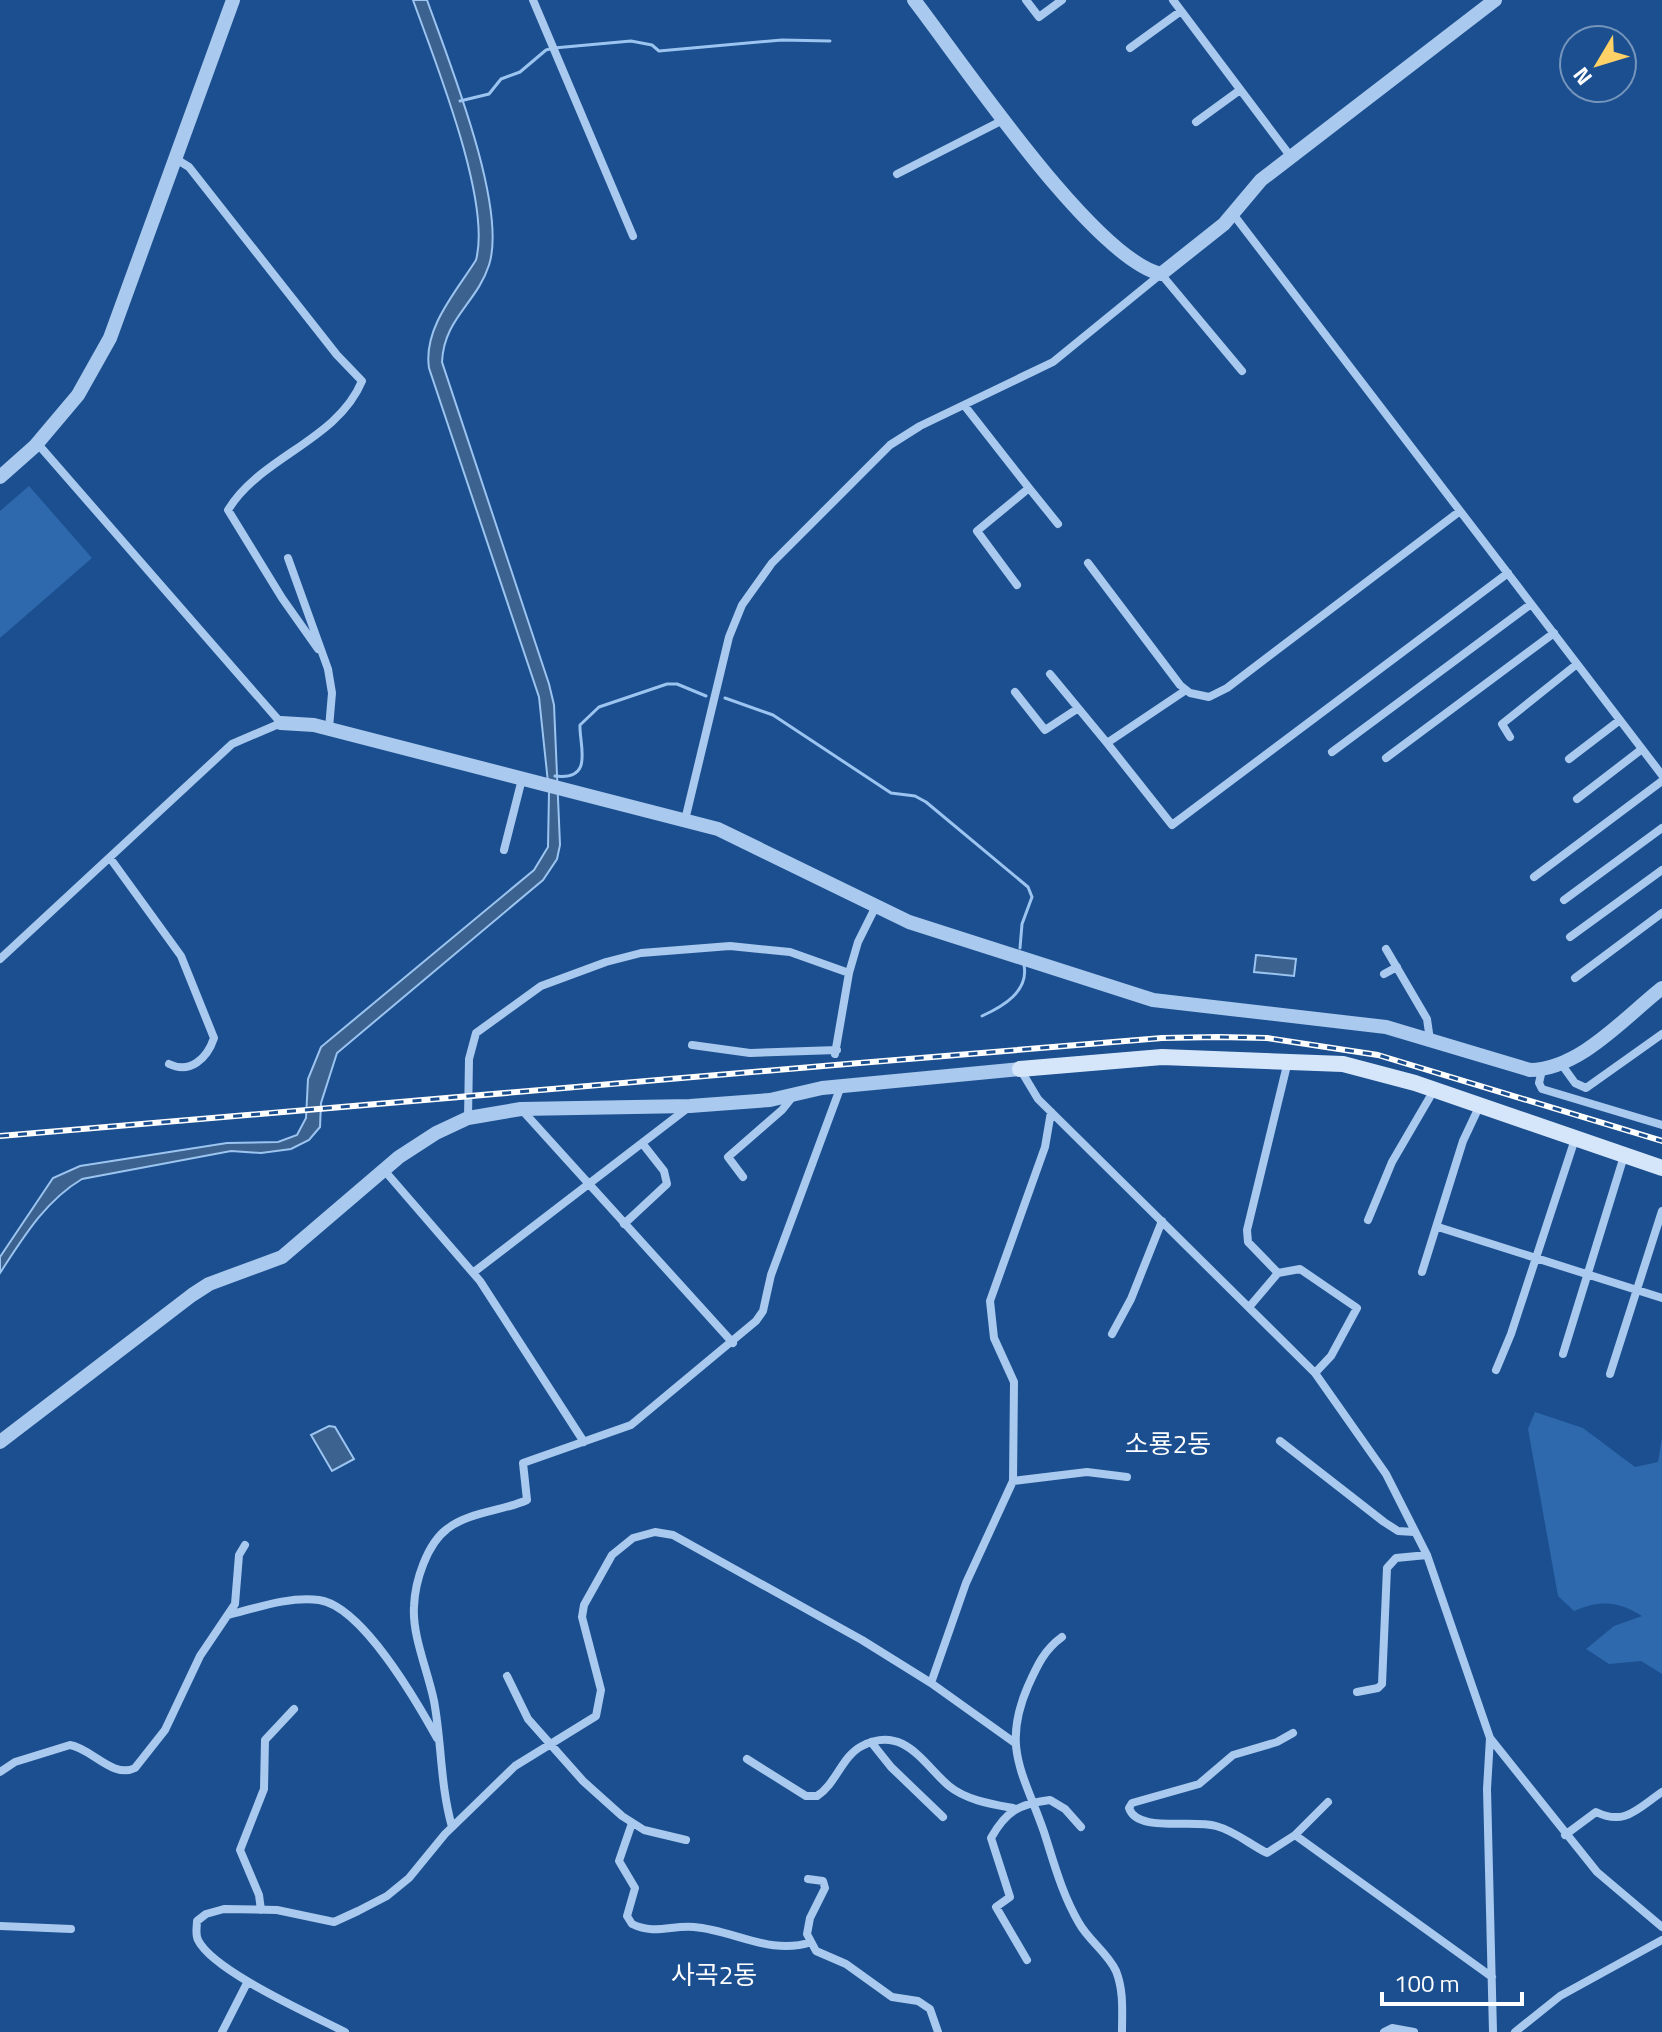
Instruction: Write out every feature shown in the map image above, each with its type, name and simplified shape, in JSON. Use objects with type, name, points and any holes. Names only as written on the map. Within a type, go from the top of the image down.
[{"type":"main road","points":[[1020,1069],[1162,1057],[1343,1064],[1434,1090],[1662,1168]]},
{"type":"street","points":[[0,477],[37,443],[78,395],[110,338],[233,0]]},
{"type":"street","points":[[533,0],[633,236]]},
{"type":"street","points":[[914,0],[1077,211],[1129,260],[1161,274],[1242,371]]},
{"type":"street","points":[[1026,0],[1039,17],[1062,0]]},
{"type":"street","points":[[1173,0],[1291,157]]},
{"type":"street","points":[[685,820],[729,637],[755,585],[851,482],[890,445],[1053,362],[1233,214],[1261,180],[1495,0]]},
{"type":"street","points":[[1130,48],[1181,11]]},
{"type":"street","points":[[1196,122],[1240,90]]},
{"type":"street","points":[[897,174],[1006,119]]},
{"type":"street","points":[[176,159],[189,167],[327,343],[362,381],[346,411],[265,472],[228,510],[282,598],[318,649]]},
{"type":"street","points":[[1233,214],[1662,775]]},
{"type":"street","points":[[964,405],[1058,524]]},
{"type":"street","points":[[37,443],[281,723]]},
{"type":"street","points":[[1017,585],[977,531],[1029,488]]},
{"type":"street","points":[[1088,563],[1186,690],[1202,697],[1216,695],[1460,511]]},
{"type":"street","points":[[288,558],[318,649],[328,669],[332,693],[329,728]]},
{"type":"street","points":[[1050,674],[1172,825],[1508,573]]},
{"type":"street","points":[[1332,752],[1531,604]]},
{"type":"street","points":[[1386,758],[1554,633]]},
{"type":"street","points":[[1510,737],[1502,724],[1577,664]]},
{"type":"street","points":[[1107,743],[1186,690]]},
{"type":"street","points":[[1015,692],[1045,730],[1077,709]]},
{"type":"street","points":[[1569,759],[1620,720]]},
{"type":"street","points":[[0,959],[232,744],[281,723],[329,728],[685,820],[742,839],[875,908],[947,936],[1153,1000],[1386,1027],[1530,1070],[1542,1070],[1562,1065],[1662,988]]},
{"type":"street","points":[[1577,799],[1642,749]]},
{"type":"street","points":[[504,850],[529,781]]},
{"type":"street","points":[[1534,877],[1662,781]]},
{"type":"street","points":[[1564,900],[1662,828]]},
{"type":"street","points":[[110,858],[181,956],[214,1038],[211,1049],[194,1065],[184,1069],[169,1064]]},
{"type":"street","points":[[1570,937],[1662,870]]},
{"type":"street","points":[[692,1045],[750,1053],[836,1052],[849,973],[858,942],[875,908]]},
{"type":"street","points":[[1575,978],[1662,913]]},
{"type":"street","points":[[468,1118],[469,1059],[476,1033],[541,986],[641,953],[730,946],[790,952],[849,973]]},
{"type":"street","points":[[1386,949],[1427,1019],[1430,1040]]},
{"type":"street","points":[[1384,974],[1397,967]]},
{"type":"street","points":[[1562,1065],[1575,1083],[1586,1088],[1662,1034]]},
{"type":"street","points":[[1278,1273],[1248,1242],[1247,1230],[1289,1060]]},
{"type":"street","points":[[0,1442],[209,1284],[282,1257],[384,1170],[436,1133],[468,1118],[521,1109],[690,1106],[841,1086],[1020,1069],[1038,1099],[1315,1373],[1386,1474],[1427,1555],[1490,1738],[1597,1872],[1662,1927]]},
{"type":"street","points":[[1542,1070],[1539,1083],[1542,1089],[1662,1125]]},
{"type":"street","points":[[452,1827],[441,1788],[441,1746],[414,1608],[417,1582],[431,1551],[450,1527],[527,1500],[523,1463],[631,1425],[733,1343],[763,1311],[771,1275],[841,1086]]},
{"type":"street","points":[[1368,1220],[1392,1162],[1434,1090]]},
{"type":"street","points":[[743,1177],[728,1157],[782,1110],[795,1094]]},
{"type":"street","points":[[474,1272],[690,1106]]},
{"type":"street","points":[[1422,1272],[1463,1141],[1479,1107]]},
{"type":"street","points":[[521,1109],[733,1343]]},
{"type":"street","points":[[931,1683],[966,1583],[1013,1481],[1014,1382],[994,1338],[990,1301],[1045,1147],[1051,1112]]},
{"type":"street","points":[[1496,1370],[1537,1258],[1575,1139]]},
{"type":"street","points":[[624,1224],[667,1184],[667,1175],[642,1143]]},
{"type":"street","points":[[1563,1354],[1624,1155]]},
{"type":"street","points":[[384,1170],[474,1272],[584,1442]]},
{"type":"street","points":[[1610,1374],[1662,1211]]},
{"type":"street","points":[[1112,1334],[1131,1299],[1162,1221]]},
{"type":"street","points":[[1438,1227],[1662,1298]]},
{"type":"street","points":[[1250,1306],[1278,1273],[1300,1269],[1357,1308],[1331,1356],[1315,1373]]},
{"type":"street","points":[[1280,1441],[1384,1522],[1398,1531],[1414,1532]]},
{"type":"street","points":[[1013,1481],[1087,1472],[1127,1477]]},
{"type":"street","points":[[345,2032],[247,1983],[203,1947],[196,1934],[197,1921],[206,1914],[224,1909],[261,1910],[334,1922],[387,1896],[409,1878],[452,1827],[515,1766],[596,1716],[601,1690],[582,1617],[584,1605],[612,1555],[633,1538],[655,1532],[673,1535],[744,1572],[931,1683],[1015,1743]]},
{"type":"street","points":[[0,1772],[15,1762],[70,1745],[116,1769],[128,1772],[135,1768],[165,1730],[200,1656],[235,1604],[239,1555],[245,1545]]},
{"type":"street","points":[[1357,1692],[1378,1688],[1382,1684],[1387,1568],[1396,1558],[1427,1555]]},
{"type":"street","points":[[227,1615],[309,1600],[326,1602],[348,1615],[395,1670],[441,1746]]},
{"type":"street","points":[[1062,1637],[1040,1658],[1024,1695],[1013,1734],[1031,1803],[1066,1898],[1081,1927],[1106,1954],[1116,1972],[1122,1994],[1122,2032]]},
{"type":"street","points":[[507,1676],[528,1719],[550,1747],[632,1823],[644,1830],[686,1840]]},
{"type":"street","points":[[261,1910],[241,1842],[264,1789],[265,1740],[294,1709]]},
{"type":"street","points":[[1293,1733],[1277,1742],[1233,1755],[1199,1784],[1132,1803],[1129,1808],[1139,1821],[1197,1822],[1218,1826],[1267,1853],[1295,1835],[1328,1802]]},
{"type":"street","points":[[1490,1738],[1487,1789],[1493,2032]]},
{"type":"street","points":[[747,1759],[806,1796],[817,1796],[856,1750],[871,1742],[884,1741],[913,1747],[950,1787],[972,1798],[1013,1808]]},
{"type":"street","points":[[871,1742],[943,1817]]},
{"type":"street","points":[[1565,1835],[1596,1812],[1613,1820],[1622,1819],[1662,1792]]},
{"type":"street","points":[[1027,1960],[996,1907],[1010,1897],[991,1838],[1002,1818],[1013,1808],[1050,1800],[1065,1809],[1081,1827]]},
{"type":"street","points":[[632,1823],[619,1861],[635,1888],[627,1916],[632,1924],[651,1931],[681,1926],[716,1930],[783,1949],[811,1942]]},
{"type":"street","points":[[1295,1835],[1492,1977]]},
{"type":"street","points":[[808,1879],[823,1881],[825,1888],[810,1918],[807,1934],[816,1951],[846,1964],[892,1997],[918,2001],[930,2009],[938,2032]]},
{"type":"street","points":[[0,1926],[71,1929]]},
{"type":"street","points":[[1515,2032],[1560,1996],[1662,1940]]},
{"type":"street","points":[[222,2032],[247,1983]]},
{"type":"street","points":[[1384,2032],[1392,2028],[1414,2032]]},
{"type":"shaded area","points":[[413,0],[427,0],[473,133],[490,207],[493,239],[489,265],[477,290],[448,334],[442,362],[554,705],[560,845],[557,859],[543,880],[337,1053],[321,1103],[320,1127],[309,1140],[291,1149],[261,1153],[231,1151],[82,1179],[46,1209],[0,1273],[0,1257],[53,1178],[80,1166],[227,1143],[278,1142],[297,1135],[306,1118],[308,1079],[321,1047],[534,870],[548,847],[549,792],[539,697],[429,368],[428,353],[436,325],[476,260],[479,234],[469,167]]},
{"type":"shaded area","points":[[29,486],[92,558],[0,638],[0,511]]},
{"type":"shaded area","points":[[1256,955],[1296,959],[1294,976],[1254,972]]},
{"type":"shaded area","points":[[1535,1412],[1583,1428],[1635,1467],[1658,1462],[1662,1438],[1662,1674],[1641,1661],[1609,1664],[1586,1649],[1614,1626],[1642,1616],[1625,1607],[1609,1604],[1574,1611],[1558,1596],[1528,1429]]},
{"type":"shaded area","points":[[329,1426],[335,1427],[354,1459],[332,1471],[311,1435]]},
{"type":"waterway","points":[[460,101],[489,94],[501,79],[520,72],[546,50],[554,48],[631,41],[652,45],[659,51],[782,40],[830,41]]},
{"type":"waterway","points":[[555,776],[568,776],[580,767],[580,725],[599,707],[667,684],[677,684],[706,696]]},
{"type":"waterway","points":[[725,698],[773,715],[891,793],[915,796],[926,802],[1028,887],[1032,897],[1022,924],[1020,948]]},
{"type":"waterway","points":[[982,1016],[999,1007],[1019,990],[1025,974],[1024,965]]},
{"type":"railway","points":[[0,1136],[1162,1038],[1218,1037],[1267,1038],[1378,1055],[1662,1141]]},
{"type":"district","name":"소룡2동","points":[[1168,1444]]},
{"type":"district","name":"사곡2동","points":[[714,1975]]}]
